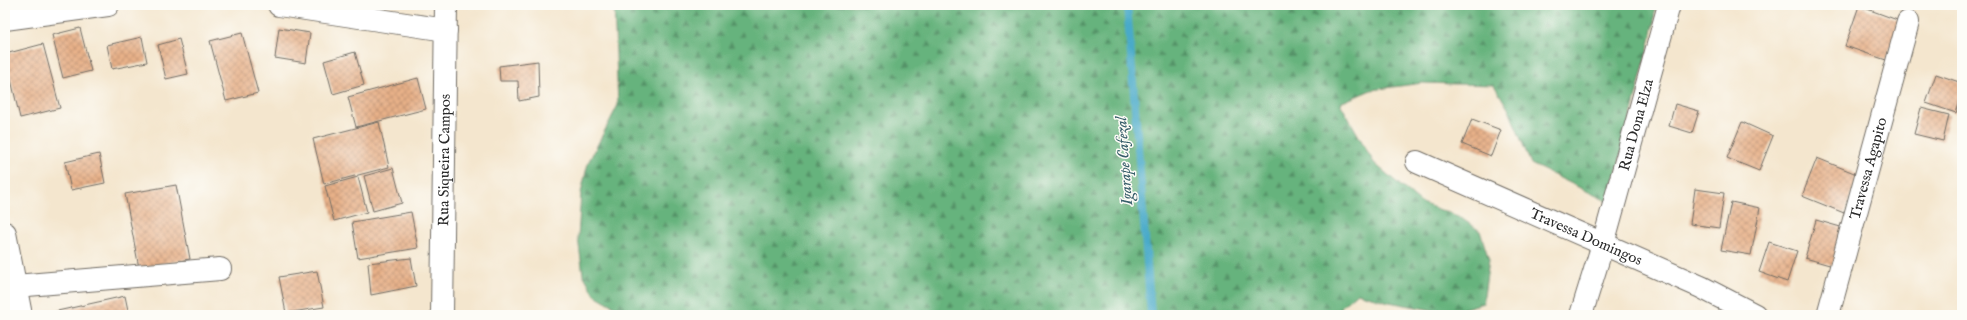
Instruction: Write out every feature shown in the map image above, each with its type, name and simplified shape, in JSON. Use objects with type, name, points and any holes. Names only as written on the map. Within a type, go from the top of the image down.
[{"type":"street","points":[[5,20],[108,5]]},
{"type":"street","points":[[279,5],[446,30]]},
{"type":"street","name":"Rua Siqueira Campos","points":[[442,315],[446,5]]},
{"type":"street","name":"Rua Dona Elza","points":[[1581,315],[1603,244],[1668,5]]},
{"type":"street","name":"Travessa Agapito","points":[[1828,315],[1908,22]]},
{"type":"street","name":"Travessa Domingos","points":[[1417,162],[1701,287],[1755,315]]},
{"type":"street","points":[[5,233],[20,315]]},
{"type":"street","points":[[15,286],[220,269]]},
{"type":"green space","points":[[614,5],[1655,5],[1654,25],[1609,202],[1531,164],[1509,110],[1494,85],[1422,83],[1371,90],[1340,103],[1374,163],[1421,203],[1458,216],[1480,231],[1489,260],[1483,303],[1448,313],[1389,302],[1357,293],[1341,307],[1343,315],[629,315],[595,295],[583,274],[578,238],[581,193],[588,163],[618,105]]},
{"type":"building","points":[[1859,6],[1900,21],[1886,60],[1845,46]]},
{"type":"building","points":[[80,28],[91,71],[63,78],[52,35]]},
{"type":"building","points":[[279,28],[310,33],[306,63],[275,58]]},
{"type":"building","points":[[242,33],[258,93],[226,101],[210,41]]},
{"type":"building","points":[[142,37],[147,62],[112,69],[107,45]]},
{"type":"building","points":[[179,39],[188,74],[166,79],[158,45]]},
{"type":"building","points":[[43,44],[60,108],[20,118],[5,54]]},
{"type":"building","points":[[355,52],[364,85],[333,94],[324,61]]},
{"type":"building","points":[[538,61],[539,97],[519,101],[518,81],[500,81],[499,66]]},
{"type":"building","points":[[1936,74],[1962,83],[1962,94],[1956,113],[1926,103]]},
{"type":"building","points":[[418,78],[426,109],[356,127],[348,97]]},
{"type":"building","points":[[1675,104],[1699,111],[1692,133],[1669,126]]},
{"type":"building","points":[[1921,108],[1949,115],[1943,141],[1914,134]]},
{"type":"building","points":[[1472,119],[1501,130],[1491,156],[1462,144]]},
{"type":"building","points":[[379,122],[389,167],[324,184],[313,139]]},
{"type":"building","points":[[1742,122],[1773,136],[1759,171],[1727,158]]},
{"type":"building","points":[[99,154],[105,183],[71,190],[65,162]]},
{"type":"building","points":[[1817,158],[1859,175],[1844,213],[1802,196]]},
{"type":"building","points":[[393,168],[402,203],[373,211],[364,176]]},
{"type":"building","points":[[358,177],[367,212],[334,221],[325,186]]},
{"type":"building","points":[[176,185],[190,259],[139,268],[125,194]]},
{"type":"building","points":[[1695,189],[1724,193],[1719,228],[1690,224]]},
{"type":"building","points":[[1731,202],[1760,208],[1751,255],[1721,250]]},
{"type":"building","points":[[411,212],[418,248],[358,258],[352,222]]},
{"type":"building","points":[[1816,220],[1844,228],[1833,266],[1805,258]]},
{"type":"building","points":[[1769,242],[1797,251],[1787,282],[1759,272]]},
{"type":"building","points":[[411,258],[416,286],[371,295],[368,263]]},
{"type":"building","points":[[317,271],[324,307],[286,313],[279,277]]},
{"type":"building","points":[[125,296],[129,315],[44,315],[44,314]]},
{"type":"waterway","name":"Igarape Cafezal","points":[[1127,5],[1151,315]]}]
